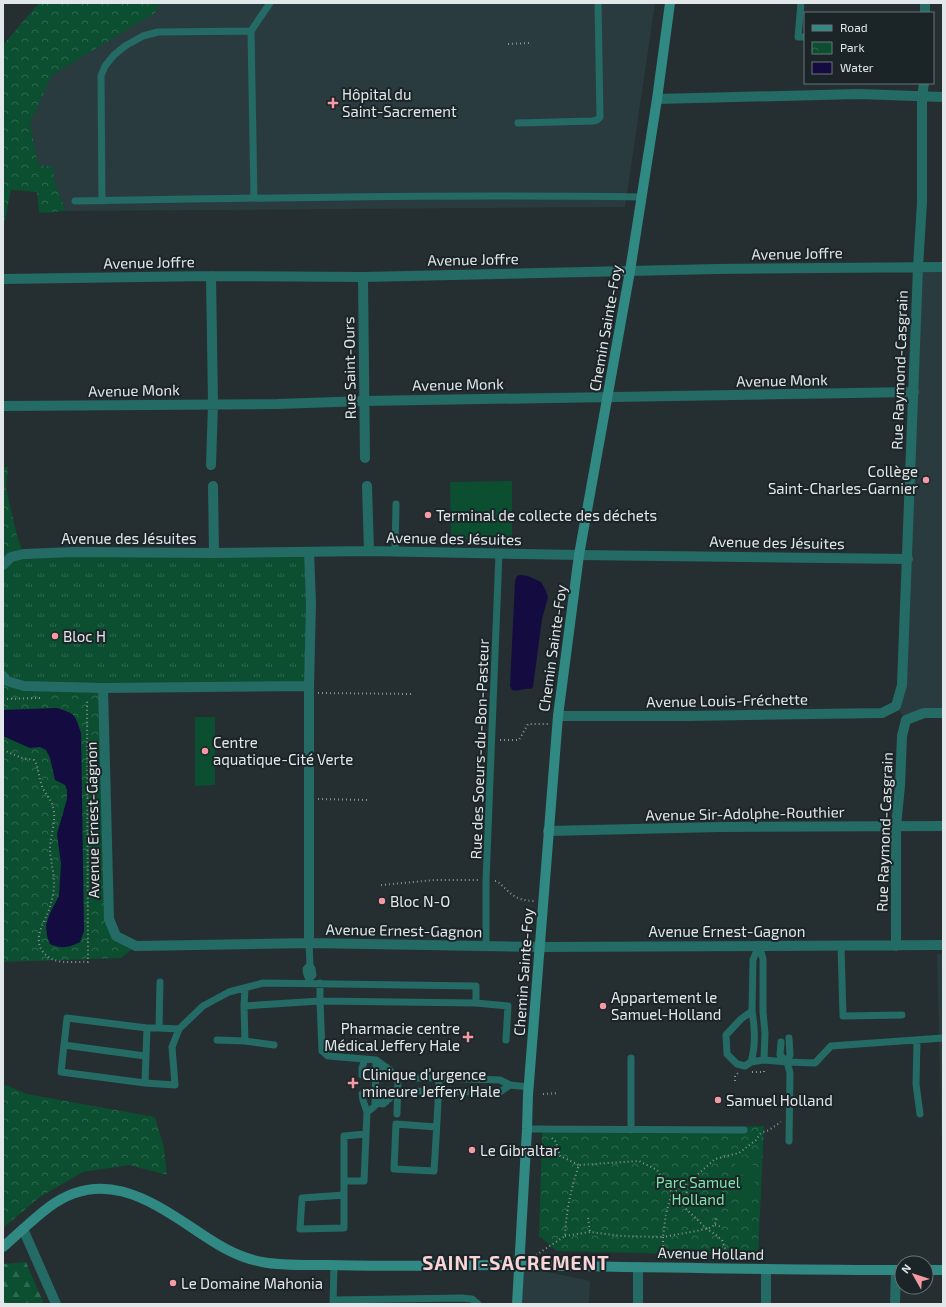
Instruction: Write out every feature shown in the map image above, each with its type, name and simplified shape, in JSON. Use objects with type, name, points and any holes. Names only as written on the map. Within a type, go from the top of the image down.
[{"type":"main road","name":"Chemin Sainte-Foy","points":[[517,1304],[529,1087],[558,716],[579,555],[630,271],[657,99],[670,3]]},
{"type":"main road","name":"Avenue Holland","points":[[3,1247],[48,1207],[66,1197],[85,1190],[112,1189],[124,1191],[151,1202],[225,1249],[250,1259],[263,1262],[334,1266],[520,1266],[894,1270]]},
{"type":"street","name":"Rue Raymond-Casgrain","points":[[896,706],[902,685],[908,559],[918,267],[922,202],[922,97],[924,84]]},
{"type":"street","points":[[657,99],[859,94],[943,97]]},
{"type":"street","name":"Avenue Joffre","points":[[3,279],[211,276],[363,276],[943,267]]},
{"type":"street","points":[[211,276],[213,404],[211,465]]},
{"type":"street","name":"Rue Saint-Ours","points":[[363,276],[365,458]]},
{"type":"street","name":"Avenue Monk","points":[[3,406],[277,404],[364,401],[914,392]]},
{"type":"street","points":[[213,486],[214,553]]},
{"type":"street","points":[[367,486],[369,551]]},
{"type":"street","name":"Avenue des Jésuites","points":[[3,565],[11,557],[24,554],[74,552],[214,553],[395,551],[908,559]]},
{"type":"street","points":[[309,552],[311,603],[309,690],[309,943]]},
{"type":"street","points":[[3,676],[7,681],[24,686],[309,690]]},
{"type":"street","name":"Avenue Ernest-Gagnon","points":[[103,688],[109,919],[116,936],[136,946],[309,943],[540,947],[943,945]]},
{"type":"street","name":"Avenue Louis-Fréchette","points":[[558,716],[689,716],[882,712],[896,706]]},
{"type":"street","name":"Rue Raymond-Casgrain","points":[[896,946],[896,826],[900,786],[902,736],[906,720],[924,713],[943,713]]},
{"type":"street","name":"Avenue Sir-Adolphe-Routhier","points":[[548,831],[943,826]]},
{"type":"street","points":[[23,1229],[56,1304]]},
{"type":"street","points":[[638,1267],[638,1304]]},
{"type":"street","points":[[766,1269],[766,1304]]},
{"type":"lane","points":[[254,198],[251,31],[270,3]]},
{"type":"lane","points":[[518,123],[593,121],[598,120],[600,117],[598,3]]},
{"type":"lane","points":[[800,3],[798,37],[804,37]]},
{"type":"lane","points":[[102,201],[102,76],[104,66],[125,46],[143,36],[158,32],[251,31]]},
{"type":"lane","points":[[75,201],[254,198],[641,197]]},
{"type":"lane","points":[[395,551],[396,504]]},
{"type":"lane","name":"Rue des Soeurs-du-Bon-Pasteur","points":[[486,946],[486,881],[499,553]]},
{"type":"lane","points":[[309,943],[310,965],[306,969],[306,976],[309,981]]},
{"type":"lane","points":[[751,1062],[754,1051],[754,1026],[752,1011],[753,960],[759,945]]},
{"type":"lane","points":[[759,945],[763,959],[763,1012],[765,1033],[764,1060]]},
{"type":"lane","points":[[841,946],[844,1016],[902,1015]]},
{"type":"lane","points":[[179,1028],[147,1028],[67,1018],[61,1072],[145,1083],[175,1085],[172,1047],[179,1028],[203,1006],[229,992],[263,983],[309,981],[320,983],[476,986],[476,1003]]},
{"type":"lane","points":[[159,1028],[160,982]]},
{"type":"lane","points":[[320,983],[322,1051],[328,1056],[365,1059],[378,1062]]},
{"type":"lane","points":[[245,988],[245,1040]]},
{"type":"lane","points":[[244,1006],[320,1000],[476,1003],[508,1006],[506,1040]]},
{"type":"lane","points":[[752,1011],[741,1019],[726,1035],[727,1054],[737,1064],[745,1066],[751,1062],[764,1060],[815,1062],[831,1046],[943,1038]]},
{"type":"lane","points":[[145,1083],[147,1028]]},
{"type":"lane","points":[[787,1062],[790,1055],[789,1038]]},
{"type":"lane","points":[[217,1040],[245,1040],[274,1045]]},
{"type":"lane","points":[[917,1040],[916,1084],[920,1114]]},
{"type":"lane","points":[[781,1042],[780,1055],[787,1062],[790,1074],[789,1141]]},
{"type":"lane","points":[[64,1045],[145,1056]]},
{"type":"lane","points":[[754,1051],[764,1060]]},
{"type":"lane","points":[[631,1058],[632,1130]]},
{"type":"lane","points":[[362,1075],[362,1068],[365,1059]]},
{"type":"lane","points":[[378,1062],[381,1068],[389,1076],[500,1080],[510,1085],[529,1087]]},
{"type":"lane","points":[[376,1104],[378,1062]]},
{"type":"lane","points":[[396,1077],[395,1092],[397,1114]]},
{"type":"lane","points":[[436,1127],[396,1124],[394,1169],[434,1171],[439,1078]]},
{"type":"lane","points":[[367,1112],[376,1104],[384,1104],[395,1092],[500,1092],[510,1085]]},
{"type":"lane","points":[[344,1181],[364,1181],[367,1112],[362,1100],[362,1094]]},
{"type":"lane","points":[[527,1129],[744,1130]]},
{"type":"lane","points":[[344,1195],[302,1198],[300,1229],[344,1228],[344,1195],[344,1181],[344,1136],[366,1134]]},
{"type":"lane","points":[[334,1266],[333,1302],[462,1298],[472,1299],[478,1304]]},
{"type":"path","points":[[508,44],[529,43]]},
{"type":"path","points":[[309,690],[413,694]]},
{"type":"path","points":[[3,750],[22,758],[34,760],[39,771],[41,783],[53,804],[54,822],[50,849],[54,882],[51,907],[39,935],[39,944],[42,951],[54,960],[88,962],[87,698]]},
{"type":"path","points":[[492,741],[519,740],[528,724],[550,724]]},
{"type":"path","points":[[329,799],[369,800]]},
{"type":"path","points":[[381,885],[435,880],[497,881],[511,894],[518,898],[543,901]]},
{"type":"path","points":[[543,1094],[558,1093]]},
{"type":"path","points":[[664,1268],[663,1237],[666,1213],[672,1193],[686,1185],[715,1159],[739,1153],[756,1140],[761,1133],[769,1130],[778,1123],[789,1120]]},
{"type":"path","points":[[541,1129],[556,1142],[560,1156]]},
{"type":"path","points":[[526,1149],[560,1156],[579,1165],[638,1161],[657,1170],[682,1205],[707,1229],[722,1240],[725,1248],[727,1268]]},
{"type":"path","points":[[565,1236],[572,1183],[579,1165]]},
{"type":"path","points":[[667,1184],[678,1180],[686,1185]]},
{"type":"path","points":[[682,1205],[687,1197],[686,1185]]},
{"type":"path","points":[[588,1218],[590,1232]]},
{"type":"path","points":[[715,1225],[716,1218]]},
{"type":"path","points":[[520,1266],[565,1236],[590,1232],[622,1236],[663,1237],[707,1229],[715,1225],[722,1227]]},
{"type":"shaded area","name":"Hôpital du Saint-Sacrement","points":[[157,3],[655,3],[625,207],[66,211],[54,180],[35,176],[23,93]]},
{"type":"shaded area","name":"Collège Saint-Charles-Garnier","points":[[918,267],[943,267],[943,713],[906,720],[896,706]]},
{"type":"shaded area","points":[[937,954],[943,954],[943,1186]]},
{"type":"shaded area","points":[[520,1266],[590,1281],[589,1304],[517,1304]]},
{"type":"green space","points":[[39,3],[160,3],[155,13],[52,75],[30,123],[38,165],[53,167],[54,180],[66,211],[39,213],[37,192],[11,190],[3,230],[3,45]]},
{"type":"green space","points":[[3,467],[8,467],[6,488],[17,536],[24,554],[3,565]]},
{"type":"green space","points":[[512,481],[512,538],[451,539],[450,482]]},
{"type":"green space","points":[[309,552],[309,686],[24,686],[3,676],[3,565],[11,557]]},
{"type":"green space","points":[[3,676],[7,681],[103,688],[109,919],[116,936],[136,946],[121,958],[3,962]]},
{"type":"green space","name":"Centre aquatique-Cité Verte","points":[[195,717],[215,717],[215,785],[195,786]]},
{"type":"green space","points":[[3,1084],[27,1094],[155,1117],[164,1148],[167,1175],[129,1165],[83,1172],[40,1197],[3,1228]]},
{"type":"green space","name":"Parc Samuel Holland","points":[[764,1126],[758,1256],[557,1251],[539,1236],[542,1132]]},
{"type":"green space","points":[[745,1155],[756,1170],[745,1178],[734,1163]]},
{"type":"green space","points":[[741,1178],[755,1178],[755,1197],[741,1197]]},
{"type":"green space","points":[[26,1262],[44,1304],[3,1304],[3,1264]]},
{"type":"water","points":[[517,576],[528,576],[541,582],[548,597],[542,619],[533,687],[531,689],[512,690],[510,686],[515,581]]},
{"type":"water","points":[[57,708],[74,716],[81,733],[84,931],[80,942],[72,946],[65,947],[58,947],[50,944],[47,936],[46,925],[50,913],[59,896],[61,864],[57,834],[67,799],[67,790],[65,785],[55,780],[50,758],[46,750],[40,747],[30,748],[3,736],[3,710]]},
{"type":"place","name":"Hôpital du Saint-Sacrement","points":[[333,103]]},
{"type":"place","name":"Collège Saint-Charles-Garnier","points":[[926,480]]},
{"type":"place","name":"Terminal de collecte des déchets","points":[[428,515]]},
{"type":"place","name":"Bloc H","points":[[55,636]]},
{"type":"place","name":"Centre aquatique-Cité Verte","points":[[205,751]]},
{"type":"place","name":"Bloc N-O","points":[[382,901]]},
{"type":"place","name":"Appartement le Samuel-Holland","points":[[603,1006]]},
{"type":"place","name":"Pharmacie centre Médical Jeffery Hale","points":[[468,1037]]},
{"type":"place","name":"Clinique d’urgence mineure Jeffery Hale","points":[[353,1083]]},
{"type":"place","name":"Samuel Holland","points":[[718,1100]]},
{"type":"place","name":"Le Gibraltar","points":[[472,1150]]},
{"type":"place","name":"Le Domaine Mahonia","points":[[173,1283]]},
{"type":"district","name":"SAINT-SACREMENT","points":[[516,1262]]}]
